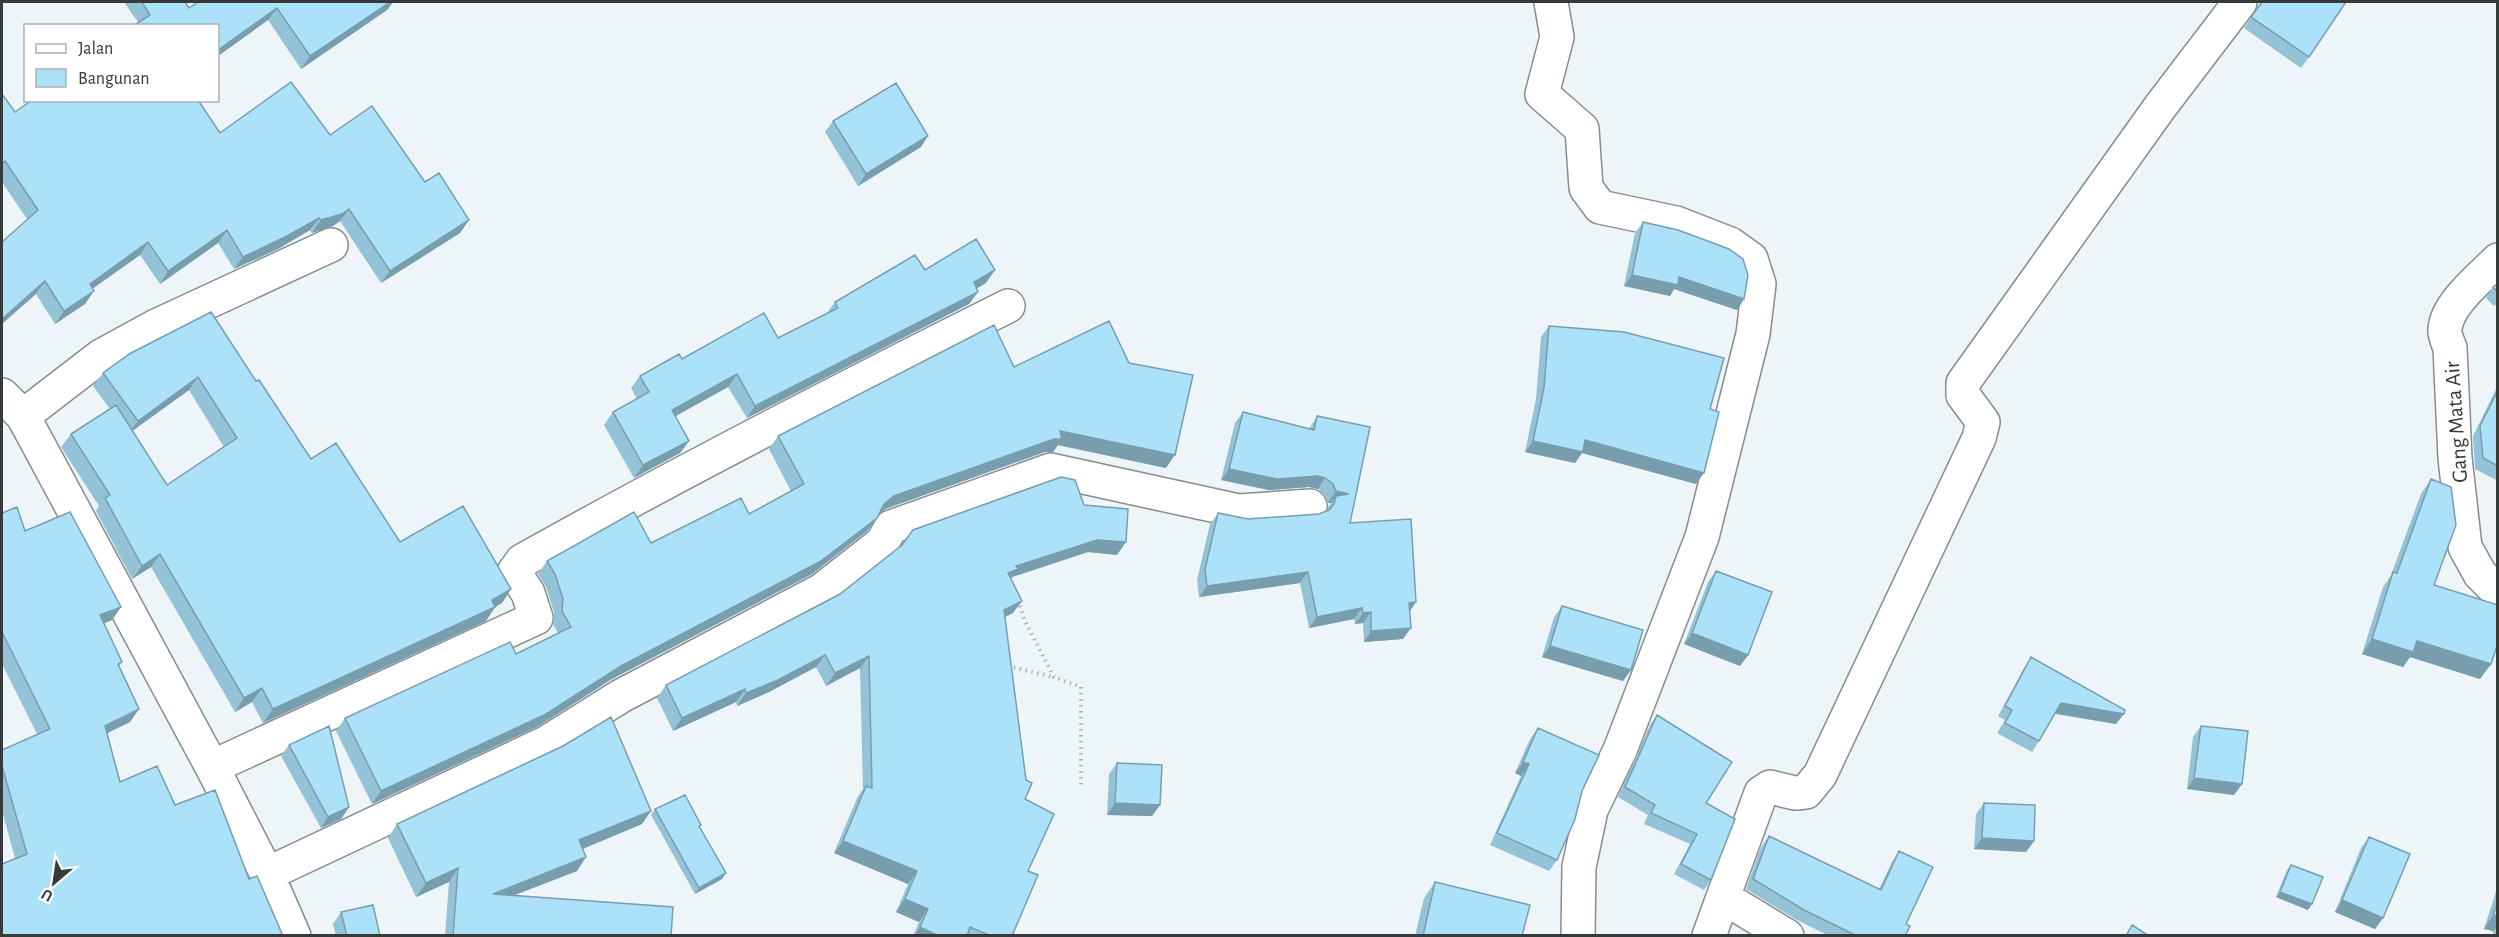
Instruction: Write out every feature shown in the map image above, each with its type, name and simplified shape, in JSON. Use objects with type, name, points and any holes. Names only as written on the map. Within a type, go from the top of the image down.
[{"type":"street","points":[[1551,2],[1557,37],[1542,94],[1582,129],[1587,188],[1600,207],[1676,223],[1730,244],[1751,259],[1759,284],[1753,334],[1702,537],[1620,750],[1591,810],[1579,867],[1578,936]]},
{"type":"street","points":[[1709,936],[1761,793],[1770,787],[1795,793],[1806,792],[1820,775],[1979,438],[1983,422],[1963,395],[1963,383],[2160,107],[2240,2]]},
{"type":"street","points":[[294,936],[267,874],[212,766],[12,406],[156,326],[331,245]]},
{"type":"street","name":"Gang Mata Air","points":[[2498,260],[2458,301],[2447,320],[2444,331],[2450,348],[2456,458],[2465,547],[2480,574],[2498,592]]},
{"type":"street","points":[[212,766],[536,618],[528,593],[514,572],[522,561],[823,398],[1008,306]]},
{"type":"street","points":[[267,874],[546,743],[621,696],[822,590],[882,543],[891,527],[931,512],[1051,470],[1239,511],[1310,506]]},
{"type":"street","points":[[1723,897],[1787,936]]},
{"type":"path","points":[[1014,589],[1025,621],[1054,677]]},
{"type":"path","points":[[1000,664],[1054,677],[1081,687],[1081,789]]},
{"type":"building","points":[[142,2],[185,2],[189,8],[198,2],[390,2],[310,56],[277,8],[219,49],[219,24],[136,24],[150,15]]},
{"type":"building","points":[[2262,2],[2346,2],[2309,57],[2251,17]]},
{"type":"building","points":[[291,82],[330,135],[372,106],[425,182],[439,173],[469,220],[390,271],[349,209],[342,214],[321,220],[319,218],[243,257],[227,230],[168,271],[148,242],[90,284],[94,291],[64,311],[45,281],[2,319],[2,242],[38,210],[5,161],[2,164],[2,94],[15,112],[29,102],[199,102],[220,133]]},
{"type":"building","points":[[896,83],[928,136],[866,174],[833,121]]},
{"type":"building","points":[[1643,222],[1678,230],[1729,249],[1743,259],[1748,275],[1744,299],[1679,277],[1678,285],[1632,275]]},
{"type":"building","points":[[976,239],[995,270],[974,282],[978,292],[755,406],[737,374],[672,410],[689,441],[643,465],[613,412],[649,392],[640,376],[679,354],[682,359],[764,313],[778,338],[838,308],[835,302],[915,255],[925,270]]},
{"type":"building","points":[[211,312],[311,459],[336,443],[400,542],[463,506],[511,589],[492,600],[495,607],[273,709],[262,688],[244,698],[160,554],[142,566],[105,498],[110,495],[71,434],[116,405],[167,485],[237,438],[198,377],[138,421],[103,373],[131,353]]},
{"type":"building","points":[[1109,321],[1129,363],[1193,375],[1175,455],[1060,431],[1062,439],[1054,439],[894,496],[884,504],[877,518],[821,561],[621,666],[546,714],[381,791],[345,718],[510,642],[516,654],[571,627],[562,611],[563,599],[555,574],[547,561],[634,512],[651,543],[741,498],[749,514],[804,484],[778,436],[994,325],[1014,367]]},
{"type":"building","points":[[1549,326],[1624,332],[1724,358],[1710,409],[1719,412],[1704,473],[1585,440],[1583,452],[1533,441],[1544,388]]},
{"type":"building","points":[[2498,390],[2498,466],[2483,458],[2480,426]]},
{"type":"building","points":[[1243,412],[1314,430],[1317,416],[1370,427],[1350,523],[1411,519],[1416,602],[1409,603],[1411,628],[1371,631],[1371,612],[1363,613],[1362,608],[1317,617],[1308,572],[1207,586],[1205,569],[1218,513],[1248,519],[1319,514],[1329,510],[1336,496],[1349,494],[1336,491],[1333,484],[1317,476],[1277,479],[1229,469]]},
{"type":"building","points":[[1061,477],[1075,480],[1084,505],[1128,509],[1126,542],[1097,540],[1016,566],[1018,569],[1008,573],[1022,601],[1004,610],[1026,780],[1032,783],[1025,799],[1054,814],[1028,871],[1038,875],[1012,936],[991,936],[970,927],[967,936],[939,936],[920,927],[928,909],[905,899],[917,871],[843,841],[866,786],[872,788],[869,656],[835,673],[825,655],[778,680],[746,693],[745,689],[682,718],[666,685],[840,594],[902,545],[913,530]]},
{"type":"building","points":[[2431,479],[2451,487],[2456,525],[2434,585],[2498,605],[2498,643],[2491,664],[2417,641],[2413,652],[2372,639],[2393,572],[2397,573]]},
{"type":"building","points":[[17,507],[25,531],[70,512],[121,607],[100,615],[122,662],[118,664],[139,709],[105,726],[120,782],[157,766],[175,805],[215,790],[249,879],[257,876],[283,936],[2,936],[2,864],[27,854],[2,766],[2,750],[50,729],[2,632],[2,513]]},
{"type":"building","points":[[1716,571],[1772,592],[1748,655],[1692,633]]},
{"type":"building","points":[[1562,606],[1643,630],[1631,670],[1550,646]]},
{"type":"building","points":[[2031,657],[2125,710],[2124,714],[2061,703],[2039,741],[2005,723],[2012,710],[2005,706]]},
{"type":"building","points":[[1657,715],[1732,762],[1706,803],[1735,819],[1711,880],[1681,864],[1697,834],[1651,813],[1655,805],[1625,787]]},
{"type":"building","points":[[611,717],[651,811],[579,840],[586,857],[493,894],[673,907],[671,936],[453,936],[458,868],[426,883],[397,824],[563,746]]},
{"type":"building","points":[[329,726],[349,807],[328,817],[289,745]]},
{"type":"building","points":[[2201,726],[2248,731],[2242,784],[2194,778]]},
{"type":"building","points":[[1538,728],[1599,755],[1582,791],[1575,819],[1557,860],[1497,833],[1529,764],[1523,762]]},
{"type":"building","points":[[1117,763],[1162,765],[1160,805],[1115,803]]},
{"type":"building","points":[[685,795],[701,825],[699,826],[726,873],[699,888],[655,809]]},
{"type":"building","points":[[1984,803],[2035,805],[2034,841],[1982,838]]},
{"type":"building","points":[[1769,836],[1881,890],[1899,851],[1933,867],[1906,924],[1910,926],[1905,936],[1857,936],[1804,910],[1753,879]]},
{"type":"building","points":[[2369,837],[2410,854],[2383,918],[2342,900]]},
{"type":"building","points":[[2291,865],[2323,877],[2312,904],[2280,892]]},
{"type":"building","points":[[1435,882],[1530,905],[1522,936],[1423,936]]},
{"type":"building","points":[[2498,902],[2498,916],[2493,915]]},
{"type":"building","points":[[373,905],[380,936],[347,936],[341,912]]},
{"type":"building","points":[[2132,925],[2149,936],[2126,936]]}]
